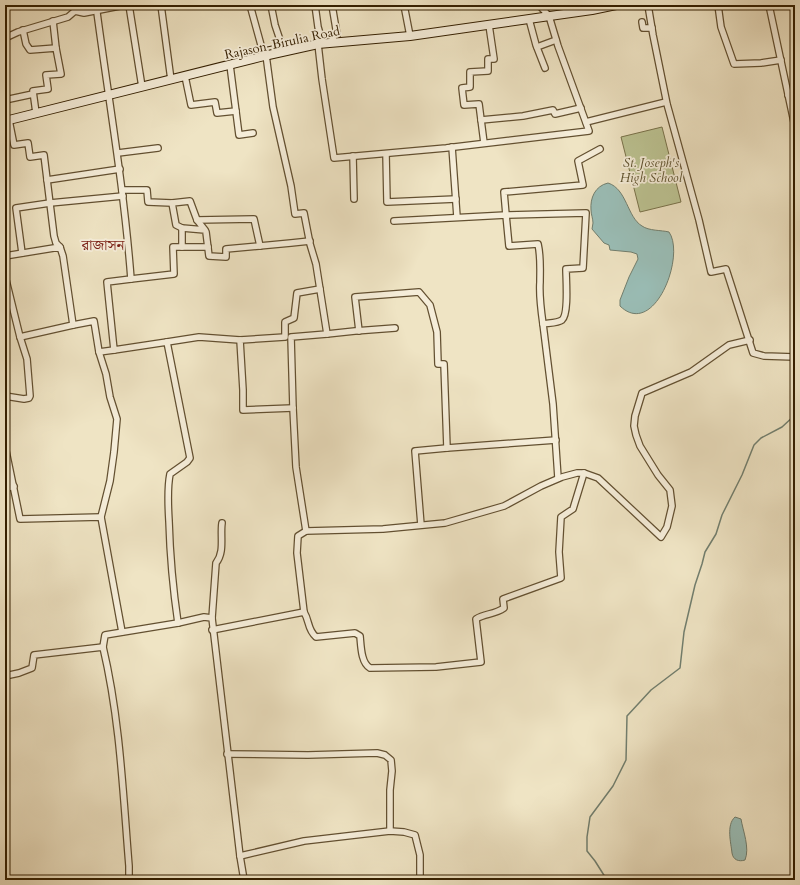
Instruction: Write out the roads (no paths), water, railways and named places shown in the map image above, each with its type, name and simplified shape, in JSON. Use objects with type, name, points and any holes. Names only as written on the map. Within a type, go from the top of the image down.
[{"type":"street","points":[[5,38],[23,30],[68,17],[75,11],[84,13],[97,7],[125,5]]},
{"type":"street","points":[[129,5],[142,87]]},
{"type":"street","points":[[160,5],[171,80]]},
{"type":"street","points":[[250,5],[265,56],[273,107],[291,186],[295,214],[304,213],[316,264],[327,334]]},
{"type":"street","points":[[271,5],[275,25],[284,52]]},
{"type":"street","points":[[315,5],[321,44],[322,79],[334,158],[484,144],[589,131],[556,40],[549,16],[539,5]]},
{"type":"street","points":[[332,5],[337,35],[332,36],[335,42]]},
{"type":"street","points":[[404,5],[410,36]]},
{"type":"street","name":"Rajason-Birulia Road","points":[[7,121],[265,56],[321,44],[410,36],[549,16],[592,7],[616,5]]},
{"type":"street","points":[[648,5],[666,102],[699,220],[711,272],[726,269],[753,353],[764,356],[795,357]]},
{"type":"street","points":[[718,5],[721,27],[734,64],[762,63],[782,60]]},
{"type":"street","points":[[769,5],[795,126]]},
{"type":"street","points":[[97,7],[120,169],[127,232],[130,279]]},
{"type":"street","points":[[529,19],[537,48],[545,68]]},
{"type":"street","points":[[5,100],[33,94],[33,91],[48,89],[46,75],[61,74],[53,21]]},
{"type":"street","points":[[642,22],[643,28],[652,28]]},
{"type":"street","points":[[484,144],[479,104],[464,105],[462,88],[470,87],[470,72],[488,71],[488,59],[494,59],[488,25]]},
{"type":"street","points":[[23,30],[26,44],[30,50],[56,48]]},
{"type":"street","points":[[537,48],[556,40]]},
{"type":"street","points":[[230,65],[239,135],[253,133]]},
{"type":"street","points":[[185,76],[191,105],[215,102],[216,113],[236,111]]},
{"type":"street","points":[[33,94],[36,113]]},
{"type":"street","points":[[788,95],[795,96]]},
{"type":"street","points":[[586,122],[666,102]]},
{"type":"street","points":[[481,120],[523,116],[553,110],[555,114],[581,108]]},
{"type":"street","points":[[7,121],[14,145],[28,143],[30,157],[44,155],[54,236],[63,256],[73,325]]},
{"type":"street","points":[[452,147],[457,217]]},
{"type":"street","points":[[118,153],[158,148]]},
{"type":"street","points":[[558,478],[553,404],[544,324],[541,313],[541,257],[538,244],[509,246],[504,192],[582,185],[578,161],[600,150]]},
{"type":"street","points":[[386,154],[387,202],[456,199]]},
{"type":"street","points":[[353,156],[354,200]]},
{"type":"street","points":[[47,180],[120,169]]},
{"type":"street","points":[[22,253],[16,208],[147,190],[148,202],[172,203],[190,201],[198,220],[205,230],[209,256],[226,257],[226,248],[310,241]]},
{"type":"street","points":[[172,203],[176,224],[182,228],[205,230]]},
{"type":"street","points":[[394,221],[457,217],[586,213],[583,268],[566,269],[565,316],[561,321],[544,324]]},
{"type":"street","points":[[198,220],[254,219],[260,246]]},
{"type":"street","points":[[182,228],[182,247]]},
{"type":"street","points":[[5,256],[60,247]]},
{"type":"street","points":[[114,350],[107,282],[174,274],[173,247],[208,247]]},
{"type":"street","points":[[5,276],[20,338],[27,359],[30,396],[29,398],[24,399],[5,396]]},
{"type":"street","points":[[306,531],[296,467],[288,337],[285,322],[294,318],[297,293],[320,289]]},
{"type":"street","points":[[359,331],[355,298],[419,292],[430,305],[436,332],[438,364],[444,364],[448,448]]},
{"type":"street","points":[[20,338],[94,321],[99,352],[117,419],[110,481],[101,517],[122,632]]},
{"type":"street","points":[[99,352],[199,338],[240,340],[395,328]]},
{"type":"street","points":[[240,340],[243,410],[292,408]]},
{"type":"street","points":[[584,473],[573,509],[561,517],[559,552],[561,578],[503,599],[504,608],[497,613],[480,616],[476,619],[481,662],[436,667],[370,668],[366,666],[360,636],[354,633],[316,637],[311,633],[307,617],[304,612],[297,547],[298,536],[306,531],[361,530],[445,523],[504,506],[558,478],[577,473],[584,473],[598,478],[661,537],[668,528],[672,506],[670,490],[658,475],[640,446],[636,434],[634,426],[635,416],[642,393],[691,372],[729,345],[750,340]]},
{"type":"street","points":[[167,342],[190,458],[187,462],[170,474],[168,486],[169,535],[173,587],[178,623]]},
{"type":"street","points":[[421,525],[415,451],[556,440]]},
{"type":"street","points":[[5,446],[20,519],[101,517]]},
{"type":"street","points":[[5,489],[14,486]]},
{"type":"street","points":[[222,523],[222,546],[220,558],[216,562],[212,630],[244,880]]},
{"type":"street","points":[[212,630],[304,612]]},
{"type":"street","points":[[128,880],[129,866],[116,718],[110,676],[103,647],[105,635],[178,623],[204,616],[212,618]]},
{"type":"street","points":[[5,676],[32,668],[34,655],[103,647]]},
{"type":"street","points":[[227,754],[385,754],[391,760],[392,771],[390,790],[390,831]]},
{"type":"street","points":[[240,856],[304,842],[390,831],[404,832],[415,836],[420,855],[420,880]]},
{"type":"water","points":[[608,183],[619,191],[637,222],[648,229],[669,232],[673,243],[673,258],[670,275],[664,290],[655,303],[644,312],[633,313],[620,306],[620,300],[638,259],[637,254],[610,250],[609,245],[604,243],[592,229],[593,223],[591,201],[594,193],[600,187]]},
{"type":"water","points":[[735,817],[741,819],[746,840],[747,850],[745,860],[743,861],[735,859],[732,853],[730,829],[732,820]]},
{"type":"waterway","points":[[607,880],[587,851],[587,837],[590,817],[613,786],[626,760],[627,716],[651,690],[680,668],[684,632],[695,585],[705,552],[716,534],[722,515],[742,475],[754,445],[761,438],[782,427],[795,415]]},
{"type":"district","name":"রাজাসন","points":[[103,245]]},
{"type":"park label","name":"St. Joseph's High School","points":[[651,170]]}]
